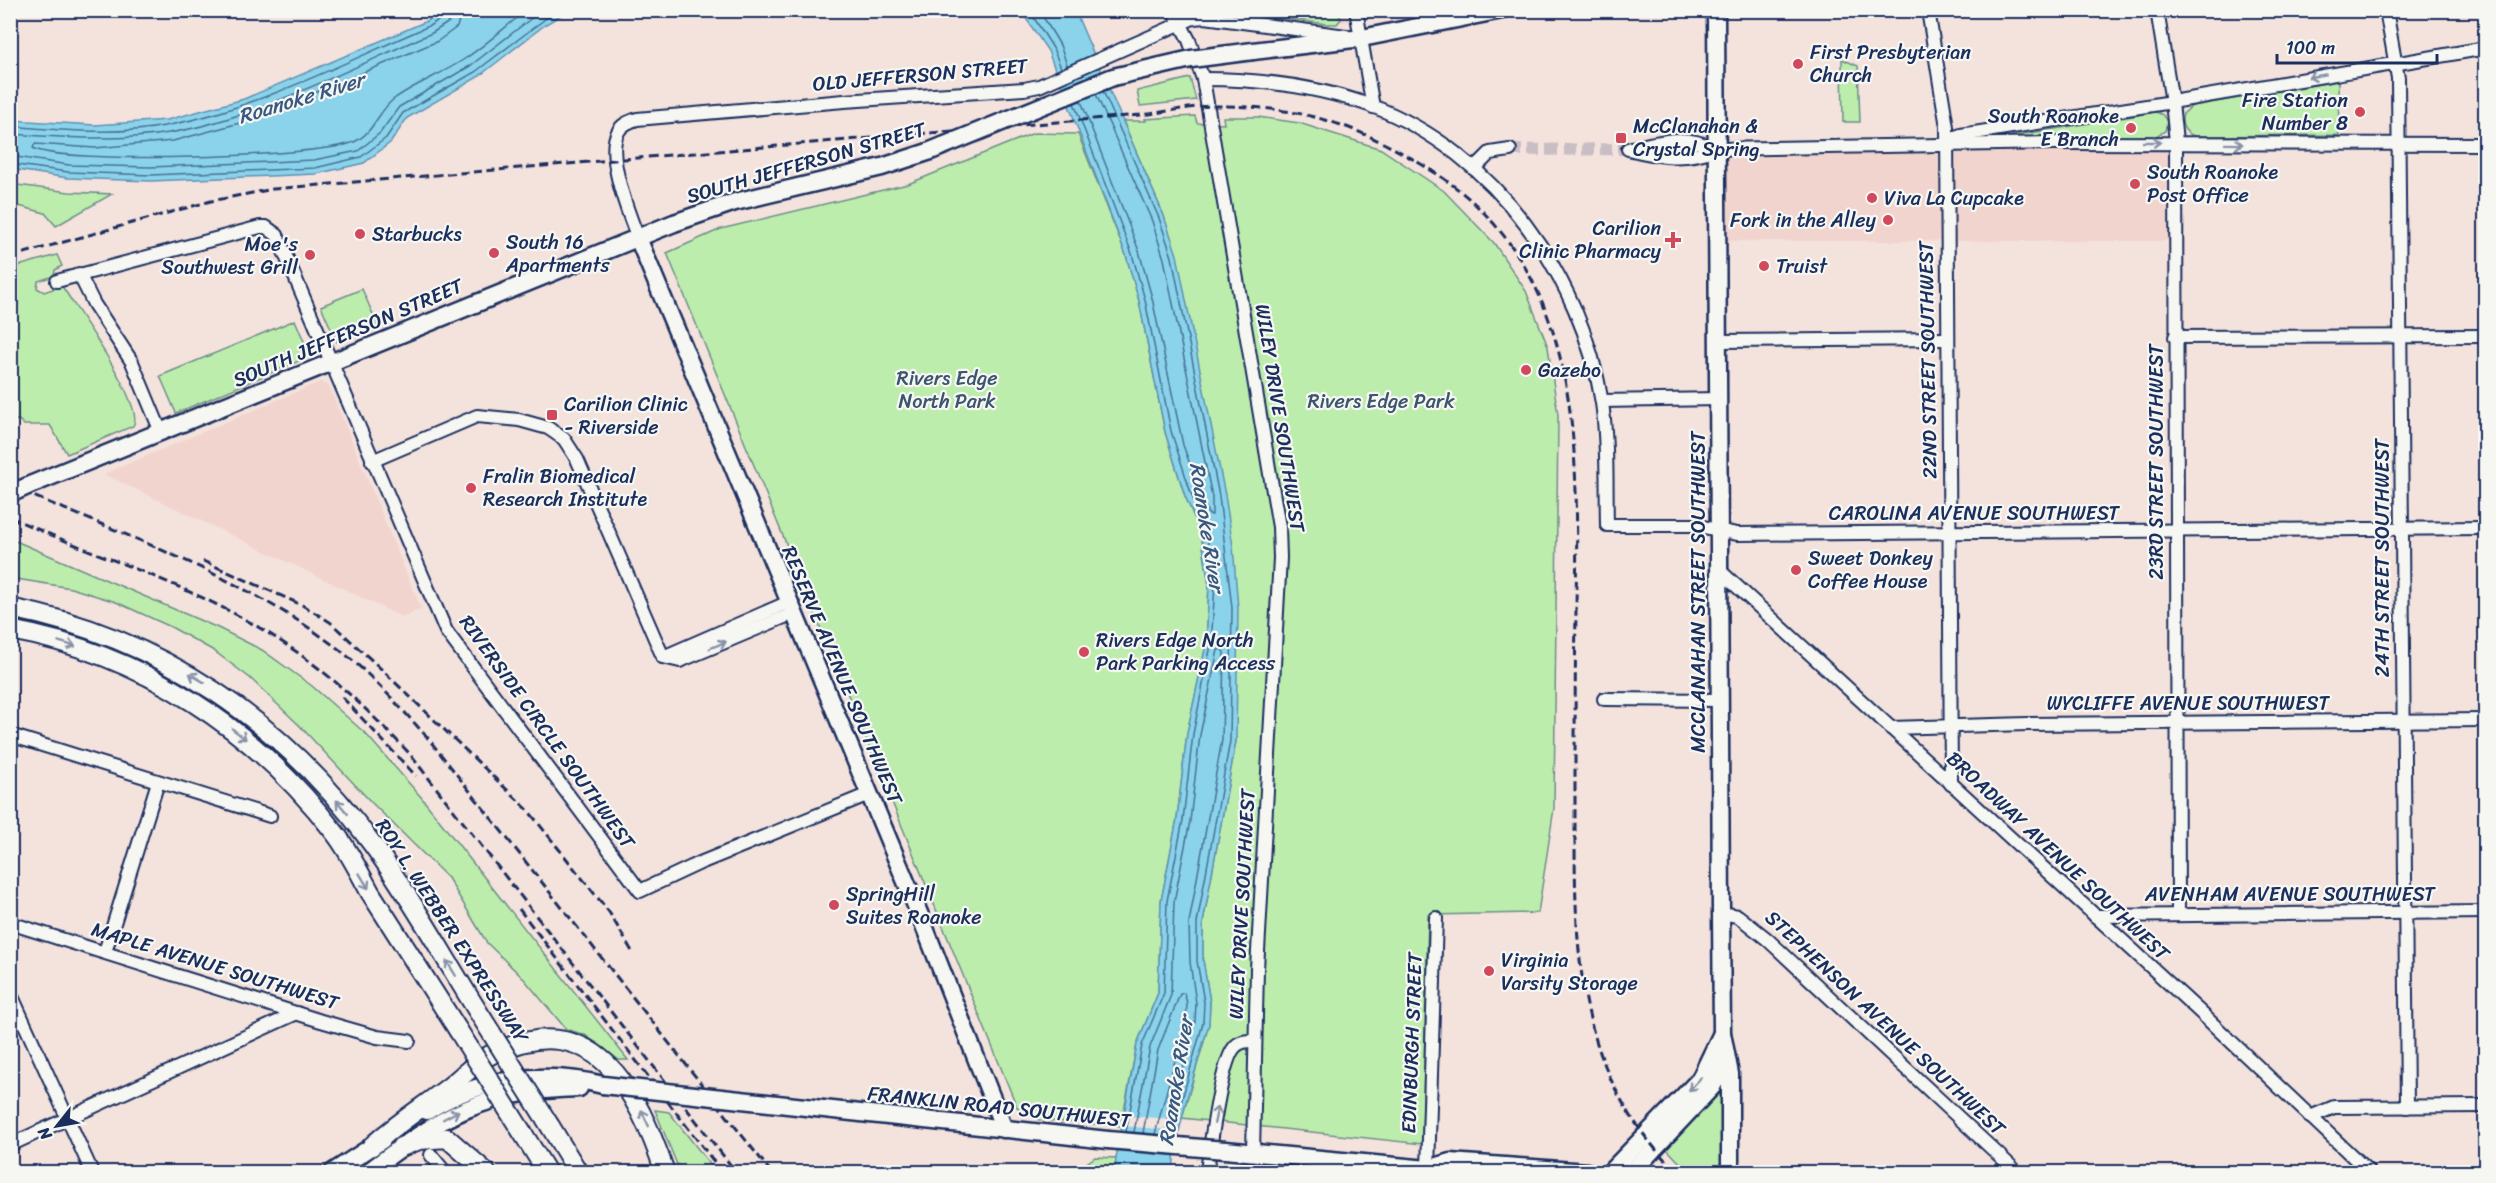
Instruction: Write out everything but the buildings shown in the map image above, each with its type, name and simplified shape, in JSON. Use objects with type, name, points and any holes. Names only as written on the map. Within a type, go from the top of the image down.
[{"type":"highway","name":"ROY L. WEBBER EXPRESSWAY","points":[[10,608],[72,622],[141,648],[203,682],[262,725],[326,788],[374,845],[578,1173]]},
{"type":"highway","points":[[10,630],[68,644],[129,666],[200,705],[255,746],[304,795],[337,835],[547,1173]]},
{"type":"highway","points":[[372,1146],[391,1128],[491,1054],[519,1043],[546,1040],[581,1047],[611,1067],[645,1115],[665,1173]]},
{"type":"highway","points":[[401,1147],[431,1138],[447,1138],[461,1148],[486,1173]]},
{"type":"main road","name":"SOUTH JEFFERSON STREET","points":[[10,494],[330,365],[494,295],[674,224],[735,202],[882,167],[927,152],[1113,77],[1191,60],[1362,38],[1502,10]]},
{"type":"main road","name":"MCCLANAHAN STREET SOUTHWEST","points":[[1716,10],[1722,1033],[1730,1074],[1730,1173]]},
{"type":"main road","name":"RESERVE AVENUE SOUTHWEST","points":[[638,238],[869,794],[1004,1130]]},
{"type":"main road","points":[[1610,1173],[1700,1079],[1722,1033]]},
{"type":"main road","points":[[1632,1173],[1712,1086],[1719,1074],[1722,1033]]},
{"type":"main road","name":"FRANKLIN ROAD SOUTHWEST","points":[[333,1173],[432,1107],[467,1091],[488,1085],[542,1077],[576,1078],[603,1085],[1004,1130],[1431,1171],[1449,1162],[1587,1173]]},
{"type":"main road","name":"FRANKLIN ROAD SOUTHWEST","points":[[368,1173],[401,1147],[451,1114],[474,1104],[543,1089],[603,1085]]},
{"type":"street","name":"WILEY DRIVE SOUTHWEST","points":[[1173,10],[1203,79],[1280,527],[1255,1041],[1253,1153]]},
{"type":"street","points":[[1356,10],[1373,107]]},
{"type":"street","name":"22ND STREET SOUTHWEST","points":[[1928,10],[1947,128],[1946,339],[1950,532],[1951,784]]},
{"type":"street","name":"23RD STREET SOUTHWEST","points":[[2157,10],[2172,102],[2175,142],[2178,915]]},
{"type":"street","name":"24TH STREET SOUTHWEST","points":[[2386,10],[2396,62],[2399,144],[2407,1107]]},
{"type":"street","name":"OLD JEFFERSON STREET","points":[[638,238],[621,193],[616,158],[617,133],[625,123],[637,119],[844,101],[1024,89],[1039,86],[1181,24],[1205,17],[1362,38]]},
{"type":"street","points":[[1946,145],[1950,140],[1961,135],[2172,102],[2486,48]]},
{"type":"street","points":[[1203,79],[1292,85],[1332,93],[1373,107],[1426,133],[1474,169],[1533,233],[1557,271],[1586,343],[1602,401],[1718,399]]},
{"type":"street","points":[[1716,149],[1695,139],[1661,141],[1628,149],[1661,157],[1696,157],[1716,149],[1946,145],[2175,142],[2486,144]]},
{"type":"street","points":[[1474,169],[1490,153],[1510,150]]},
{"type":"street","name":"RIVERSIDE CIRCLE SOUTHWEST","points":[[79,274],[267,227],[277,235],[330,365],[446,631],[640,891],[700,863],[869,794]]},
{"type":"street","points":[[57,281],[79,274],[93,304],[132,362],[161,432]]},
{"type":"street","points":[[2175,337],[2486,336]]},
{"type":"street","points":[[1718,341],[1946,339]]},
{"type":"street","name":"CAROLINA AVENUE SOUTHWEST","points":[[1602,401],[1607,525],[1694,525],[1737,534],[2486,528]]},
{"type":"street","points":[[372,461],[477,416],[519,420],[548,428],[564,439],[578,459],[663,657],[791,607]]},
{"type":"street","name":"BROADWAY AVENUE SOUTHWEST","points":[[1719,570],[2095,916],[2369,1173]]},
{"type":"street","points":[[1604,699],[1720,700]]},
{"type":"street","name":"WYCLIFFE AVENUE SOUTHWEST","points":[[1890,728],[1951,725],[2486,720]]},
{"type":"street","points":[[10,735],[270,816]]},
{"type":"street","points":[[105,952],[158,782]]},
{"type":"street","name":"AVENHAM AVENUE SOUTHWEST","points":[[2095,916],[2486,912]]},
{"type":"street","name":"STEPHENSON AVENUE SOUTHWEST","points":[[1721,913],[1738,916],[1767,939],[2017,1173]]},
{"type":"street","name":"EDINBURGH STREET","points":[[1431,1171],[1436,918]]},
{"type":"street","name":"MAPLE AVENUE SOUTHWEST","points":[[13,926],[105,952],[377,1037],[409,1041]]},
{"type":"street","points":[[10,992],[92,1173]]},
{"type":"street","points":[[10,1145],[297,1013]]},
{"type":"street","name":"WILEY DRIVE SOUTHWEST","points":[[1207,1173],[1215,1119],[1231,1051],[1242,1042],[1255,1041]]},
{"type":"street","points":[[2310,1117],[2334,1107],[2486,1106]]},
{"type":"street","points":[[431,1155],[445,1173]]},
{"type":"shaded area","points":[[1247,11],[1418,11],[1335,23]]},
{"type":"shaded area","points":[[2176,142],[2174,241],[1717,241],[1716,149]]},
{"type":"shaded area","points":[[320,382],[329,386],[421,609],[402,617],[104,474]]},
{"type":"green space","points":[[1224,11],[1255,11],[1314,17],[1315,11],[1338,11],[1341,19],[1337,24],[1327,24]]},
{"type":"green space","points":[[1842,59],[1858,66],[1860,122],[1843,122]]},
{"type":"green space","points":[[1190,78],[1196,100],[1140,106],[1137,91]]},
{"type":"green space","points":[[2338,81],[2339,135],[2195,136],[2188,133],[2183,125],[2183,114],[2192,106]]},
{"type":"green space","points":[[2156,112],[2163,115],[2167,122],[2165,131],[2156,136],[1976,139],[2007,137]]},
{"type":"green space","name":"Rivers Edge Park","points":[[1195,116],[1197,123],[1224,124],[1223,117],[1258,117],[1299,123],[1381,149],[1444,191],[1494,243],[1526,291],[1548,347],[1558,415],[1554,808],[1538,913],[1428,915],[1422,1144],[1182,1118],[1209,1024],[1210,1002],[1203,960],[1203,923],[1236,741],[1164,216],[1123,121]]},
{"type":"green space","name":"Rivers Edge North Park","points":[[1034,133],[1078,134],[1126,255],[1139,301],[1165,432],[1185,496],[1201,533],[1209,585],[1206,645],[1187,733],[1177,819],[1161,901],[1158,993],[1137,1044],[1121,1126],[1039,1120],[1017,1107],[667,253],[721,229],[908,184]]},
{"type":"green space","points":[[10,184],[69,192],[112,194],[56,226],[45,213],[11,204]]},
{"type":"green space","points":[[57,255],[62,266],[55,270],[54,276],[38,281],[37,288],[44,292],[62,286],[108,357],[130,399],[135,416],[133,426],[67,454],[50,425],[24,425],[19,420],[10,421],[11,268]]},
{"type":"green space","points":[[362,289],[378,326],[337,342],[321,306]]},
{"type":"green space","points":[[295,320],[309,353],[306,358],[176,413],[160,376]]},
{"type":"green space","points":[[11,539],[218,628],[262,650],[312,686],[366,734],[421,797],[628,1060],[619,1060],[585,1035],[566,1029],[524,979],[487,943],[448,878],[250,678],[214,651],[171,627],[116,602],[71,588],[11,578]]},
{"type":"green space","points":[[1723,1084],[1724,1168],[1682,1165],[1665,1147]]},
{"type":"green space","points":[[655,1110],[669,1112],[716,1172],[680,1172]]},
{"type":"green space","points":[[1095,1157],[1116,1158],[1115,1172],[1081,1172],[1084,1165]]},
{"type":"water","name":"Roanoke River","points":[[444,10],[568,11],[546,24],[478,77],[407,118],[391,142],[364,163],[316,174],[151,181],[68,178],[11,169],[11,120],[95,125],[167,120],[244,99],[427,21]]},
{"type":"water","name":"Roanoke River","points":[[1021,11],[1075,11],[1164,216],[1177,255],[1233,546],[1238,608],[1236,741],[1203,923],[1203,960],[1210,1002],[1209,1024],[1186,1102],[1175,1148],[1173,1172],[1115,1172],[1137,1044],[1158,993],[1161,901],[1177,819],[1187,733],[1206,645],[1209,585],[1201,533],[1185,496],[1165,432],[1139,301],[1126,255],[1048,51]]},
{"type":"pier","points":[[1123,1116],[1176,1119],[1173,1130],[1121,1126]]},
{"type":"tunnel","points":[[1510,150],[1628,149]]},
{"type":"railway","points":[[10,257],[211,201],[273,189],[1140,115],[1202,107],[1252,107],[1304,115],[1353,130],[1401,152],[1426,167],[1478,207],[1517,254],[1544,306],[1561,363],[1571,423],[1576,484],[1575,873],[1581,966],[1588,1010],[1600,1053],[1618,1095],[1644,1134],[1677,1172]]},
{"type":"railway","points":[[10,486],[216,575],[293,618],[356,663],[427,737],[771,1172]]},
{"type":"railway","points":[[10,517],[181,588],[248,621],[297,652],[348,693],[409,753],[736,1172]]},
{"type":"railway","points":[[203,561],[302,605],[330,622],[527,809],[609,912],[633,953]]},
{"type":"railway","points":[[342,697],[416,776]]},
{"type":"railway","points":[[519,909],[722,1172]]},
{"type":"place","name":"First Presbyterian Church","points":[[1798,64]]},
{"type":"place","name":"Fire Station Number 8","points":[[2360,112]]},
{"type":"place","name":"South Roanoke E Branch","points":[[2131,128]]},
{"type":"place","name":"McClanahan & Crystal Spring","points":[[1621,138]]},
{"type":"place","name":"South Roanoke Post Office","points":[[2135,184]]},
{"type":"place","name":"Viva La Cupcake","points":[[1872,198]]},
{"type":"place","name":"Fork in the Alley","points":[[1888,220]]},
{"type":"place","name":"Starbucks","points":[[360,234]]},
{"type":"place","name":"Carilion Clinic Pharmacy","points":[[1673,240]]},
{"type":"place","name":"South 16 Apartments","points":[[494,253]]},
{"type":"place","name":"Moe's Southwest Grill","points":[[310,255]]},
{"type":"place","name":"Truist","points":[[1764,266]]},
{"type":"place","name":"Gazebo","points":[[1526,370]]},
{"type":"place","name":"Carilion Clinic - Riverside","points":[[552,415]]},
{"type":"place","name":"Fralin Biomedical Research Institute","points":[[471,488]]},
{"type":"place","name":"Sweet Donkey Coffee House","points":[[1796,570]]},
{"type":"place","name":"Rivers Edge North Park Parking Access","points":[[1084,652]]},
{"type":"place","name":"SpringHill Suites Roanoke","points":[[834,905]]},
{"type":"place","name":"Virginia Varsity Storage","points":[[1489,971]]}]
